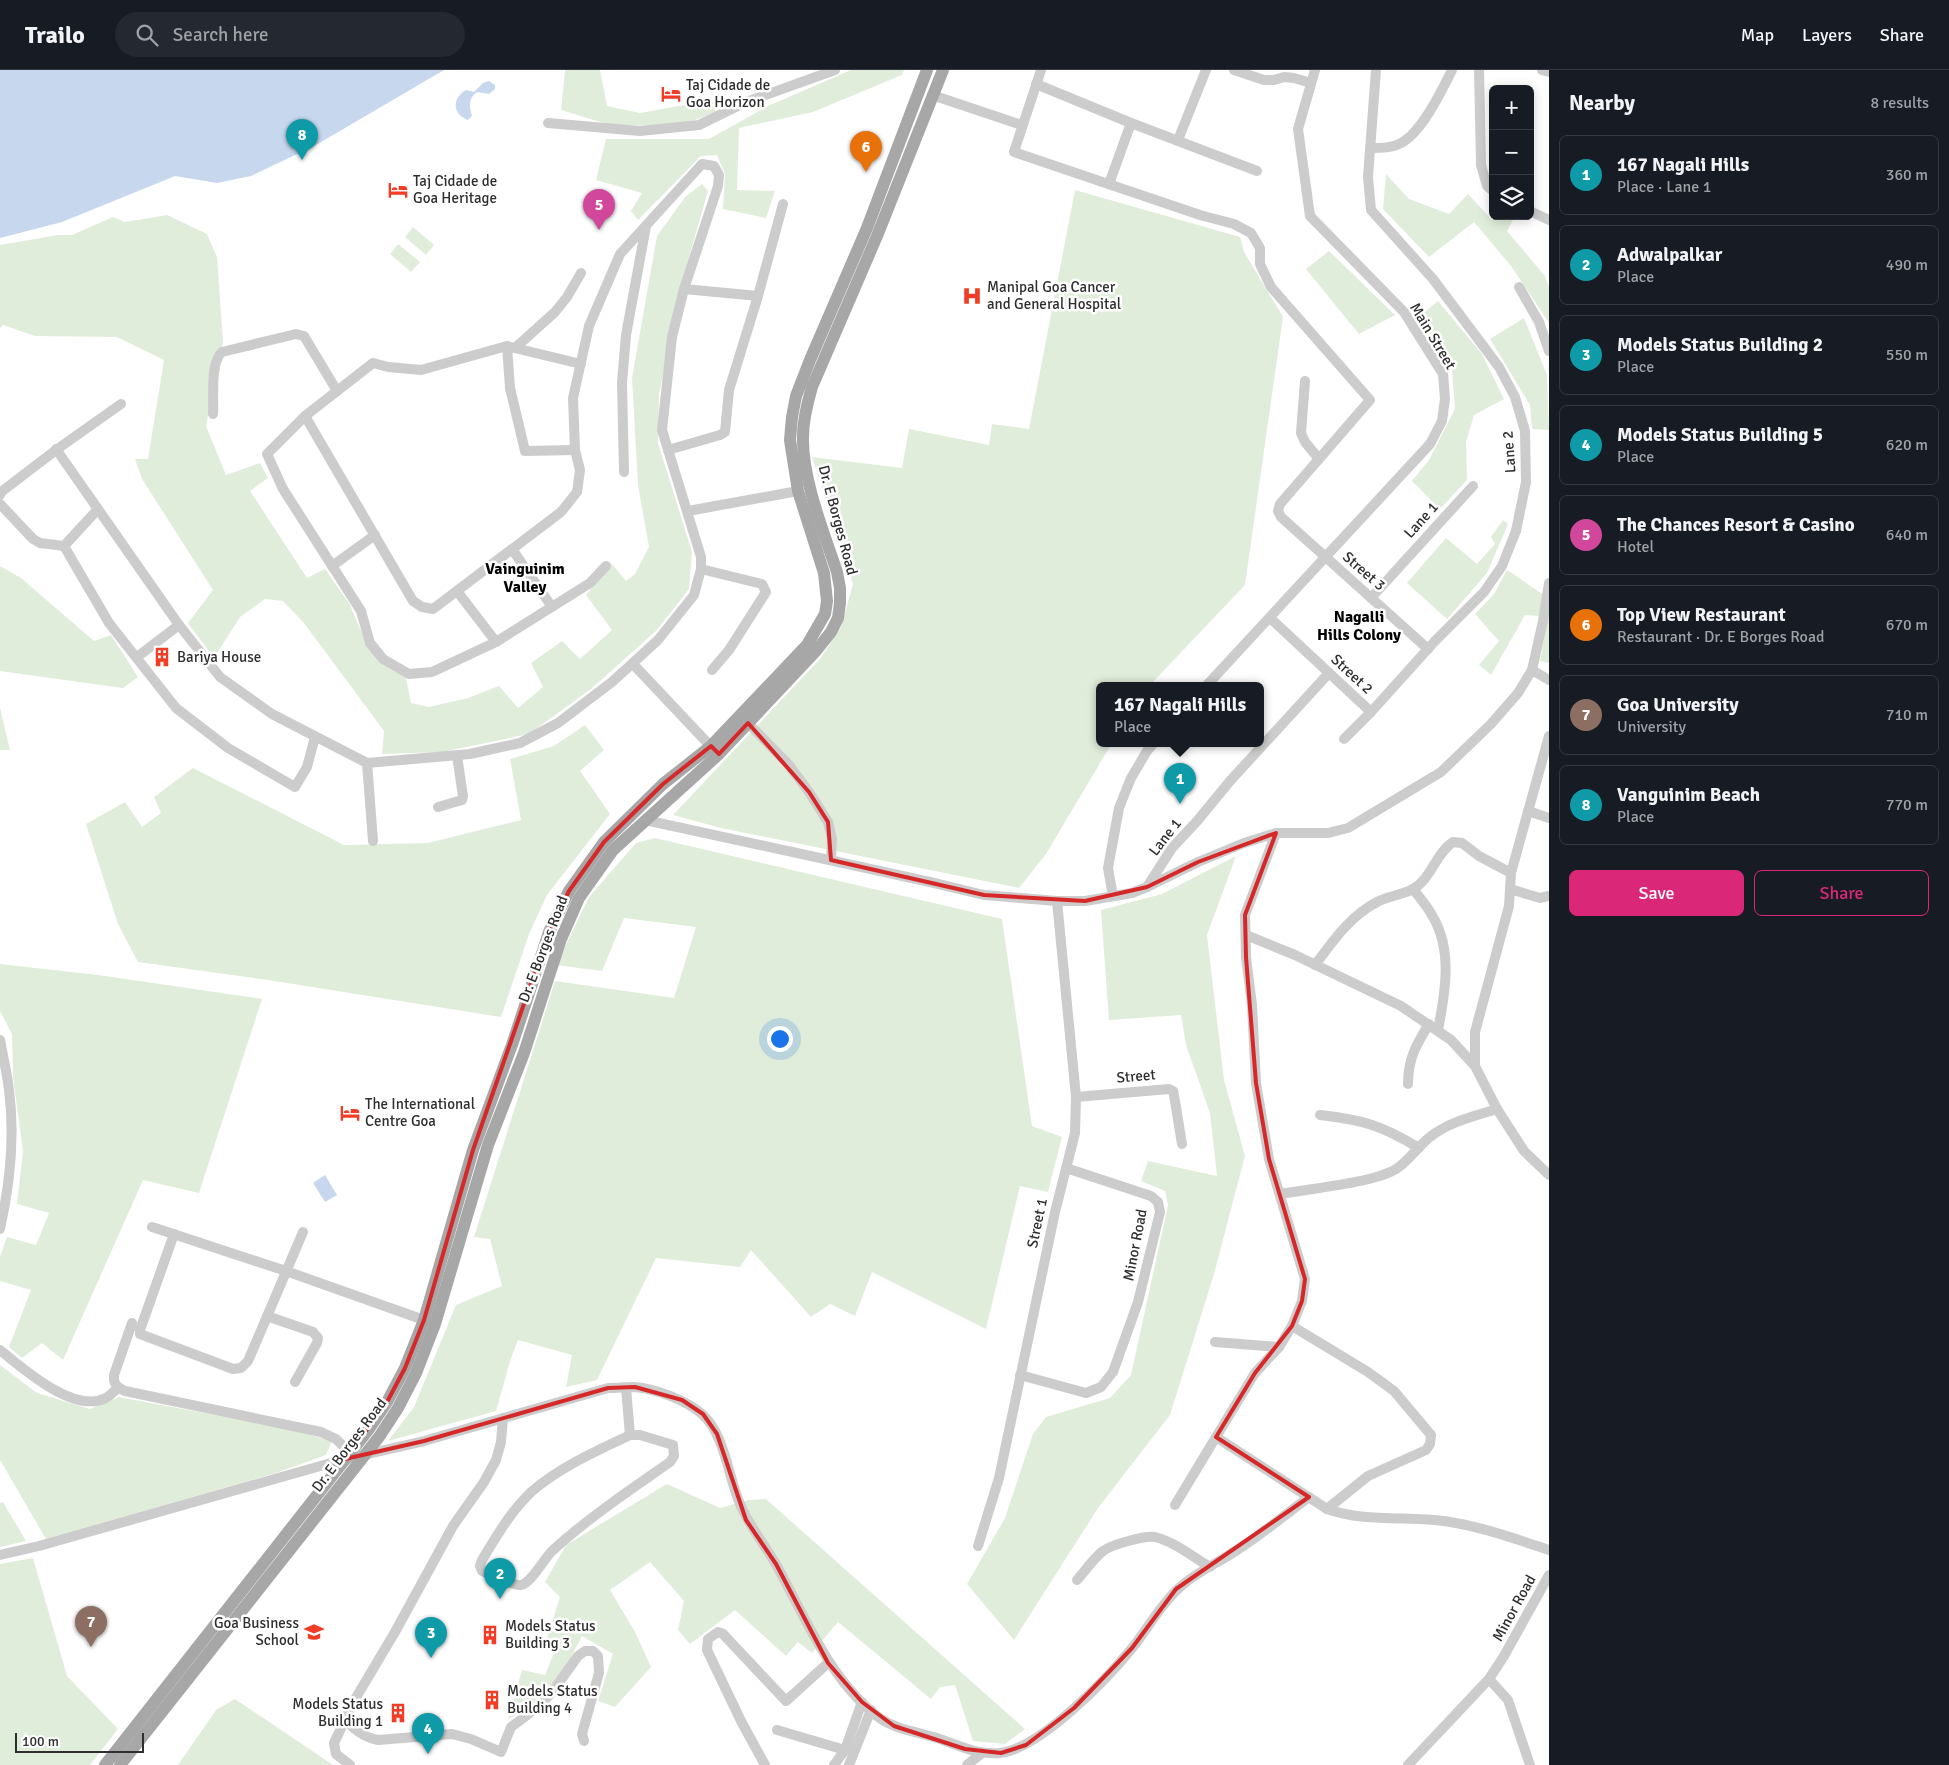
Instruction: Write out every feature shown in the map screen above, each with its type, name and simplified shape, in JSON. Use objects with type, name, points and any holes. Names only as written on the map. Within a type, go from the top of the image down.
[{"type":"main road","name":"Dr. E Borges Road","points":[[120,1765],[363,1456],[398,1408],[416,1373],[435,1324],[488,1145],[524,1052],[561,939],[579,898],[613,850],[715,750],[807,645],[825,614],[827,601],[824,573],[798,491],[790,440],[792,416],[796,396],[810,360],[866,231],[927,70]]},
{"type":"main road","name":"Dr. E Borges Road","points":[[105,1765],[369,1429],[387,1402],[405,1368],[424,1320],[473,1150],[513,1042],[549,932],[569,891],[604,842],[663,784],[715,750],[748,723],[815,652],[831,632],[838,618],[840,588],[837,572],[808,478],[803,438],[806,410],[812,387],[877,236],[943,70]]},
{"type":"street","points":[[548,123],[640,131],[699,125],[746,102],[835,70]]},
{"type":"street","points":[[1041,70],[1014,152],[1200,215],[1234,224],[1251,233],[1260,248],[1260,264],[1271,287],[1370,400],[1319,460],[1305,442],[1301,432],[1305,381]]},
{"type":"street","points":[[1178,140],[1206,70]]},
{"type":"street","points":[[1234,70],[1264,80],[1284,77],[1311,83]]},
{"type":"street","name":"Main Street","points":[[1211,682],[1430,444],[1442,421],[1445,399],[1443,374],[1404,312],[1310,216],[1298,128],[1315,70]]},
{"type":"street","name":"Lane 2","points":[[1344,739],[1484,592],[1502,566],[1516,531],[1526,482],[1525,431],[1514,397],[1499,367],[1428,273],[1371,210],[1368,177],[1376,70]]},
{"type":"street","points":[[1371,148],[1386,148],[1402,142],[1413,133],[1437,99],[1452,70]]},
{"type":"street","points":[[1479,70],[1481,165],[1489,188]]},
{"type":"street","points":[[1542,70],[1549,72]]},
{"type":"street","points":[[1036,84],[1131,123],[1258,170]]},
{"type":"street","points":[[932,94],[1022,125]]},
{"type":"street","points":[[1109,184],[1131,123]]},
{"type":"street","points":[[56,449],[179,625],[220,676],[272,714],[367,763],[457,756],[520,743],[580,708],[658,640],[694,596],[701,569],[701,557],[662,430],[672,337],[684,289],[718,186],[719,175],[714,166],[702,164],[620,254],[589,326],[573,398],[575,450],[580,470],[577,492],[561,512],[432,609],[422,607],[413,601],[305,416]]},
{"type":"street","points":[[668,450],[720,435],[724,432],[729,390],[758,296],[783,204]]},
{"type":"street","points":[[1534,214],[1549,220]]},
{"type":"street","points":[[624,472],[622,383],[626,334],[646,225]]},
{"type":"street","points":[[581,272],[567,297],[555,312],[510,347],[421,370],[388,367],[373,363],[305,416],[267,454],[283,489],[361,611],[370,642],[382,659],[409,674],[432,672],[496,642],[590,583],[606,566]]},
{"type":"street","points":[[1519,287],[1539,322],[1549,351]]},
{"type":"street","points":[[684,289],[758,296]]},
{"type":"street","points":[[213,414],[214,365],[216,356],[222,352],[296,334],[304,336],[337,391]]},
{"type":"street","points":[[510,347],[581,364]]},
{"type":"street","points":[[510,347],[510,388],[525,452],[575,450]]},
{"type":"street","points":[[0,495],[1,492],[56,449],[121,404]]},
{"type":"street","name":"Street 3","points":[[1319,460],[1280,504],[1278,511],[1281,517],[1428,649]]},
{"type":"street","name":"Lane 1","points":[[1372,598],[1473,486]]},
{"type":"street","points":[[688,511],[798,491]]},
{"type":"street","points":[[0,504],[33,539],[40,543],[64,546]]},
{"type":"street","points":[[64,546],[98,509]]},
{"type":"street","points":[[332,566],[375,535]]},
{"type":"street","points":[[64,546],[109,622],[176,708],[228,748],[295,787],[307,767],[315,737]]},
{"type":"street","points":[[512,550],[552,607]]},
{"type":"street","points":[[701,569],[762,584],[766,592],[729,650],[712,670]]},
{"type":"street","points":[[645,820],[930,882],[984,896],[1084,901],[1132,893],[1198,862],[1244,843],[1276,833],[1328,833],[1348,828],[1441,772],[1496,718],[1518,693],[1532,670],[1549,583]]},
{"type":"street","points":[[457,591],[496,642]]},
{"type":"street","name":"Street 2","points":[[1270,618],[1371,712]]},
{"type":"street","points":[[137,657],[179,625]]},
{"type":"street","points":[[632,664],[715,750]]},
{"type":"street","points":[[1532,670],[1549,680]]},
{"type":"street","name":"Lane 1","points":[[1264,744],[1329,673]]},
{"type":"street","points":[[748,723],[788,765],[809,792],[828,822],[832,840],[831,860]]},
{"type":"street","points":[[1475,1066],[1475,1032],[1509,906],[1511,873],[1549,736]]},
{"type":"street","points":[[1113,896],[1108,868],[1119,808],[1131,778],[1150,747]]},
{"type":"street","name":"Lane 1","points":[[1147,887],[1172,848],[1261,747]]},
{"type":"street","points":[[438,807],[462,800],[457,756]]},
{"type":"street","points":[[367,763],[373,841]]},
{"type":"street","points":[[1528,811],[1549,818]]},
{"type":"street","points":[[1175,1505],[1255,1373],[1279,1347],[1292,1326],[1302,1301],[1305,1278],[1269,1159],[1256,1083],[1252,1005],[1246,957],[1245,914],[1276,833]]},
{"type":"street","points":[[1315,965],[1341,930],[1360,913],[1376,902],[1413,889],[1421,882],[1447,846],[1453,842],[1462,843],[1479,856],[1511,873]]},
{"type":"street","points":[[1510,888],[1540,898],[1549,896]]},
{"type":"street","points":[[1413,889],[1434,917],[1442,938],[1446,962],[1444,1000],[1438,1030]]},
{"type":"street","name":"Street 1","points":[[978,1546],[999,1478],[1054,1212],[1075,1133],[1076,1097],[1057,901]]},
{"type":"street","points":[[1246,935],[1295,955],[1401,1006],[1451,1040],[1475,1066],[1497,1109],[1524,1152],[1549,1175]]},
{"type":"street","points":[[1408,1084],[1408,1069],[1411,1055],[1429,1024]]},
{"type":"street","points":[[0,1040],[9,1091],[11,1136],[9,1188],[0,1229]]},
{"type":"street","name":"Street","points":[[1076,1097],[1169,1088],[1173,1091],[1174,1095],[1182,1144]]},
{"type":"street","points":[[1280,1194],[1377,1176],[1396,1169],[1430,1137],[1449,1125],[1497,1109]]},
{"type":"street","points":[[1320,1115],[1357,1120],[1377,1126],[1397,1134],[1419,1148]]},
{"type":"street","name":"Minor Road","points":[[1020,1375],[1086,1393],[1101,1387],[1113,1372],[1138,1302],[1160,1212],[1158,1202],[1151,1196],[1066,1168]]},
{"type":"street","points":[[152,1227],[286,1271],[424,1320]]},
{"type":"street","points":[[174,1234],[140,1334],[233,1369],[241,1368],[248,1361],[303,1232]]},
{"type":"street","points":[[267,1316],[313,1332],[318,1338],[318,1343],[295,1382]]},
{"type":"street","points":[[132,1323],[114,1375],[113,1382],[118,1388],[321,1432],[336,1439],[348,1456]]},
{"type":"street","points":[[1292,1326],[1368,1372],[1394,1391],[1431,1435],[1430,1444],[1426,1450],[1368,1476],[1327,1510]]},
{"type":"street","points":[[1215,1342],[1279,1347]]},
{"type":"street","points":[[0,1350],[42,1383],[73,1398],[97,1401],[107,1398],[118,1388]]},
{"type":"street","points":[[0,1555],[39,1546],[348,1456],[363,1456],[424,1441],[608,1388],[635,1387],[682,1400],[703,1414],[717,1434],[746,1520],[776,1564],[828,1663],[862,1702],[894,1726],[982,1753],[1001,1753],[1026,1745],[1074,1708],[1103,1681],[1132,1648],[1176,1590],[1194,1576],[1239,1549],[1309,1497]]},
{"type":"street","points":[[626,1388],[630,1435]]},
{"type":"street","points":[[350,1765],[336,1754],[334,1743],[344,1719],[395,1632],[453,1526],[484,1482],[496,1460],[501,1442],[503,1418]]},
{"type":"street","points":[[630,1435],[640,1435],[666,1442],[672,1445],[674,1456],[670,1462],[606,1507],[558,1545],[527,1581],[521,1585],[482,1571],[480,1566],[482,1560],[502,1527],[530,1494],[549,1478],[580,1459],[630,1435]]},
{"type":"street","points":[[1216,1437],[1327,1510],[1345,1515],[1435,1520],[1470,1527],[1549,1550]]},
{"type":"street","points":[[1077,1580],[1101,1553],[1108,1548],[1140,1537],[1154,1537],[1171,1544],[1210,1567]]},
{"type":"street","name":"Minor Road","points":[[1408,1765],[1489,1679],[1549,1575]]},
{"type":"street","points":[[765,1765],[741,1721],[707,1650],[708,1639],[718,1632],[723,1634],[786,1701],[828,1663]]},
{"type":"street","points":[[344,1719],[354,1729],[370,1739],[452,1734],[471,1739],[501,1752],[511,1727],[538,1707],[553,1691],[578,1656],[585,1651],[592,1652],[598,1656],[599,1673],[582,1734],[584,1741]]},
{"type":"street","points":[[1489,1679],[1508,1700],[1530,1765]]},
{"type":"street","points":[[834,1765],[845,1750],[862,1702]]},
{"type":"street","points":[[849,1765],[871,1710]]},
{"type":"street","points":[[777,1730],[845,1750]]},
{"type":"street","points":[[967,1765],[982,1753]]},
{"type":"highlighted area","points":[[748,723],[809,792],[828,822],[831,860],[984,895],[1085,901],[1147,887],[1198,862],[1276,833],[1245,915],[1246,957],[1256,1083],[1269,1159],[1305,1279],[1302,1301],[1292,1326],[1255,1373],[1216,1437],[1309,1497],[1176,1589],[1132,1648],[1074,1708],[1026,1745],[1001,1753],[965,1749],[894,1726],[862,1702],[828,1663],[776,1564],[746,1520],[717,1434],[703,1414],[682,1400],[635,1387],[608,1388],[424,1441],[345,1459],[387,1402],[405,1368],[424,1320],[473,1150],[549,932],[569,891],[604,842],[663,784],[711,746],[719,754]]},
{"type":"green space","points":[[565,70],[600,70],[607,106],[640,113],[712,100],[716,112],[679,126],[610,125],[561,110]]},
{"type":"green space","points":[[851,70],[904,70],[902,75],[813,112],[739,128],[737,190],[775,191],[766,218],[723,209],[725,174],[717,155],[701,156],[638,220],[631,211],[642,193],[596,180],[606,139],[709,139],[768,106]]},
{"type":"green space","points":[[1386,174],[1409,199],[1449,214],[1468,194],[1489,217],[1489,220],[1513,220],[1507,231],[1545,276],[1549,287],[1549,323],[1511,266],[1474,222],[1429,257],[1383,209]]},
{"type":"green space","points":[[702,184],[708,191],[688,261],[659,394],[658,443],[692,552],[689,589],[657,630],[591,689],[529,734],[442,752],[382,754],[384,731],[304,623],[283,601],[265,599],[240,617],[214,658],[188,623],[213,590],[142,479],[135,459],[148,459],[164,360],[117,337],[35,336],[3,325],[0,328],[0,245],[58,235],[72,235],[113,217],[125,222],[167,215],[207,234],[217,257],[223,342],[206,426],[226,475],[260,463],[268,478],[250,491],[307,578],[325,569],[349,603],[365,640],[379,662],[406,678],[411,703],[429,707],[468,698],[499,686],[518,708],[543,687],[531,663],[562,641],[580,659],[612,630],[586,595],[612,564],[626,581],[635,574],[649,547],[638,485],[632,378],[657,236],[686,196]]},
{"type":"green space","points":[[1075,190],[1240,237],[1244,252],[1283,317],[1245,585],[1153,682],[1096,682],[1096,747],[1110,747],[1046,854],[1019,888],[721,828],[673,815],[820,659],[841,627],[853,584],[812,457],[902,468],[909,429],[989,445],[992,424],[1029,429]]},
{"type":"green space","points":[[413,227],[434,245],[426,255],[405,237]]},
{"type":"green space","points":[[398,244],[420,262],[411,272],[390,254]]},
{"type":"green space","points":[[1329,251],[1395,315],[1359,334],[1306,269]]},
{"type":"green space","points":[[1438,301],[1482,354],[1504,399],[1474,415],[1466,442],[1467,480],[1440,509],[1412,481],[1429,460],[1455,409],[1452,370],[1416,319]]},
{"type":"green space","points":[[1524,318],[1547,375],[1549,430],[1532,429],[1530,405],[1490,339]]},
{"type":"green space","points":[[1503,520],[1508,524],[1487,573],[1447,619],[1407,583],[1446,538],[1477,564],[1495,544],[1491,537]]},
{"type":"green space","points":[[0,566],[21,578],[94,641],[111,635],[138,677],[123,688],[0,671]]},
{"type":"green space","points":[[1507,570],[1544,595],[1539,616],[1525,615],[1491,675],[1479,665],[1499,641],[1475,614],[1494,594]]},
{"type":"green space","points":[[1549,612],[1549,663],[1540,661]]},
{"type":"green space","points":[[0,708],[10,750],[0,750]]},
{"type":"green space","points":[[585,725],[604,750],[580,771],[610,814],[547,895],[529,934],[501,1017],[268,980],[138,962],[118,924],[86,824],[125,802],[142,827],[161,813],[154,797],[193,768],[344,845],[428,843],[521,820],[510,759],[554,746]]},
{"type":"green space","points":[[655,838],[1002,919],[1032,1126],[1062,1137],[1048,1192],[1020,1186],[986,1329],[872,1272],[855,1316],[830,1304],[811,1317],[751,1250],[740,1267],[656,1258],[597,1380],[566,1387],[572,1355],[518,1340],[496,1411],[388,1441],[414,1407],[456,1305],[502,1286],[490,1239],[474,1237],[555,981],[674,998],[696,927],[624,918],[602,971],[556,965],[589,897],[636,843]]},
{"type":"green space","points":[[1236,856],[1207,935],[1224,1080],[1245,1156],[1214,1274],[1170,1415],[1098,1508],[1014,1640],[967,1584],[1005,1518],[1033,1434],[1046,1417],[1110,1398],[1131,1375],[1168,1205],[1165,1191],[1141,1181],[1148,1161],[1217,1176],[1210,1113],[1186,1045],[1181,1015],[1109,1020],[1101,910],[1162,894]]},
{"type":"green space","points":[[0,964],[98,975],[262,999],[199,1193],[143,1180],[63,1360],[42,1343],[22,1358],[9,1347],[31,1290],[0,1281],[0,1257],[7,1237],[36,1245],[49,1213],[17,1204],[23,1151],[13,1077],[12,1034],[0,1011]]},
{"type":"green space","points":[[0,1365],[37,1393],[90,1409],[119,1397],[284,1428],[332,1441],[326,1455],[276,1473],[46,1539],[0,1460]]},
{"type":"green space","points":[[667,1484],[720,1508],[749,1500],[766,1499],[1025,1729],[1005,1744],[973,1741],[955,1685],[940,1687],[931,1699],[838,1622],[812,1653],[798,1642],[786,1656],[735,1610],[690,1644],[678,1630],[684,1601],[650,1562],[610,1590],[635,1632],[651,1667],[615,1707],[598,1701],[613,1654],[582,1636],[561,1676],[536,1705],[508,1719],[522,1670],[545,1675],[556,1648],[545,1644],[560,1597],[545,1582],[566,1545]]},
{"type":"green space","points":[[3,1502],[26,1541],[0,1547],[0,1503]]},
{"type":"green space","points":[[33,1558],[67,1676],[118,1729],[90,1765],[0,1765],[0,1564]]},
{"type":"green space","points":[[235,1699],[333,1765],[178,1765],[216,1710]]},
{"type":"water","points":[[0,70],[444,70],[316,145],[251,176],[217,183],[175,176],[62,222],[0,238]]},
{"type":"water","points":[[489,81],[495,85],[495,89],[489,94],[477,92],[474,94],[470,103],[472,116],[468,120],[459,114],[456,101],[461,93],[466,90],[474,92],[483,83]]},
{"type":"water","points":[[325,1175],[337,1195],[325,1202],[313,1183]]},
{"type":"place","name":"Taj Cidade de Goa Horizon","points":[[671,94]]},
{"type":"place","name":"Vanguinim Beach","points":[[302,160]]},
{"type":"place","name":"Top View Restaurant","points":[[866,172]]},
{"type":"place","name":"Taj Cidade de Goa Heritage","points":[[398,190]]},
{"type":"place","name":"The Chances Resort & Casino","points":[[599,230]]},
{"type":"place","name":"Manipal Goa Cancer and General Hospital","points":[[972,296]]},
{"type":"place","name":"Bariya House","points":[[162,657]]},
{"type":"place","name":"167 Nagali Hills","points":[[1180,804]]},
{"type":"place","name":"The International Centre Goa","points":[[350,1113]]},
{"type":"place","name":"Adwalpalkar","points":[[500,1599]]},
{"type":"place","name":"Goa Business School","points":[[314,1632]]},
{"type":"place","name":"Models Status Building 3","points":[[490,1635]]},
{"type":"place","name":"Goa University","points":[[91,1647]]},
{"type":"place","name":"Models Status Building 2","points":[[431,1658]]},
{"type":"place","name":"Models Status Building 4","points":[[492,1700]]},
{"type":"place","name":"Models Status Building 1","points":[[398,1713]]},
{"type":"place","name":"Models Status Building 5","points":[[428,1754]]},
{"type":"district","name":"Vainguinim Valley","points":[[525,577]]},
{"type":"district","name":"Nagalli Hills Colony","points":[[1359,625]]}]
